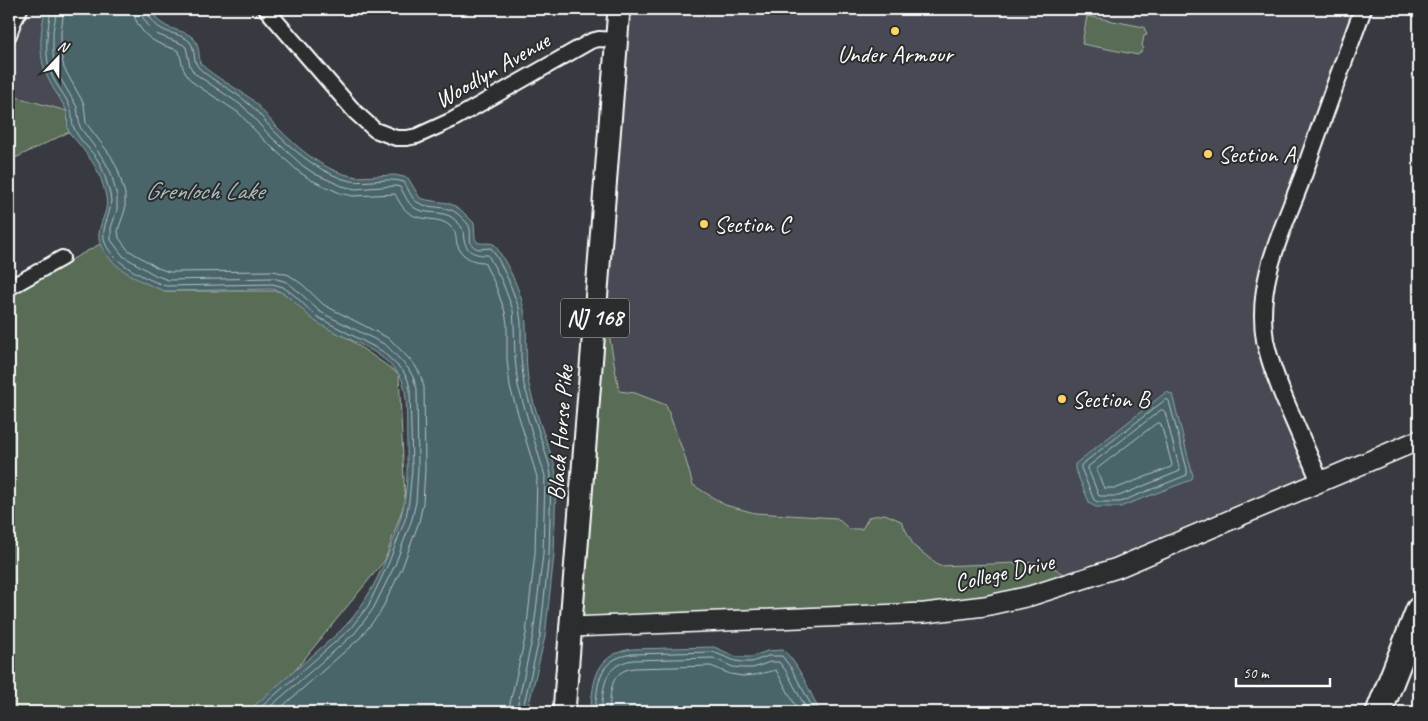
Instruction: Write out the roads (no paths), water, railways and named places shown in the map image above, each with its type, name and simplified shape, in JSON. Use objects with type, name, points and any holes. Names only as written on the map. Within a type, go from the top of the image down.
[{"type":"highway","points":[[1379,712],[1419,610]]},
{"type":"main road","name":"Black Horse Pike","points":[[564,712],[619,9]]},
{"type":"main road","name":"College Drive","points":[[571,627],[916,614],[985,606],[1030,596],[1117,568],[1419,440]]},
{"type":"street","points":[[9,35],[20,9]]},
{"type":"street","name":"Woodlyn Avenue","points":[[266,9],[355,112],[375,130],[396,138],[407,138],[425,133],[452,120],[584,44],[599,39],[617,40]]},
{"type":"street","points":[[1320,482],[1278,386],[1270,362],[1265,339],[1263,300],[1265,283],[1274,250],[1293,204],[1332,90],[1363,9]]},
{"type":"street","points":[[9,288],[62,258]]},
{"type":"water","name":"Grenloch Lake","points":[[46,9],[151,9],[161,23],[184,32],[195,40],[199,51],[200,63],[213,74],[250,98],[285,135],[323,165],[357,177],[395,175],[408,178],[420,198],[448,203],[462,211],[474,223],[477,242],[495,245],[511,273],[525,314],[529,385],[554,463],[556,475],[554,555],[545,637],[527,712],[251,712],[255,705],[346,625],[365,600],[382,568],[401,517],[406,488],[406,408],[403,382],[392,367],[374,352],[321,325],[287,295],[273,289],[165,291],[129,274],[113,262],[99,241],[100,227],[106,209],[101,179],[91,160],[69,132],[66,109],[51,85],[44,68],[41,42],[42,25]]},
{"type":"water","points":[[1166,392],[1172,394],[1193,476],[1191,480],[1120,507],[1096,507],[1090,504],[1075,469],[1075,464]]},
{"type":"water","points":[[714,647],[737,657],[751,657],[767,651],[783,650],[789,655],[799,670],[820,712],[590,712],[598,671],[603,663],[619,652],[632,649]]},
{"type":"place","name":"Under Armour","points":[[895,31]]},
{"type":"place","name":"Section A","points":[[1208,154]]},
{"type":"place","name":"Section C","points":[[704,224]]},
{"type":"place","name":"Section B","points":[[1062,399]]}]
